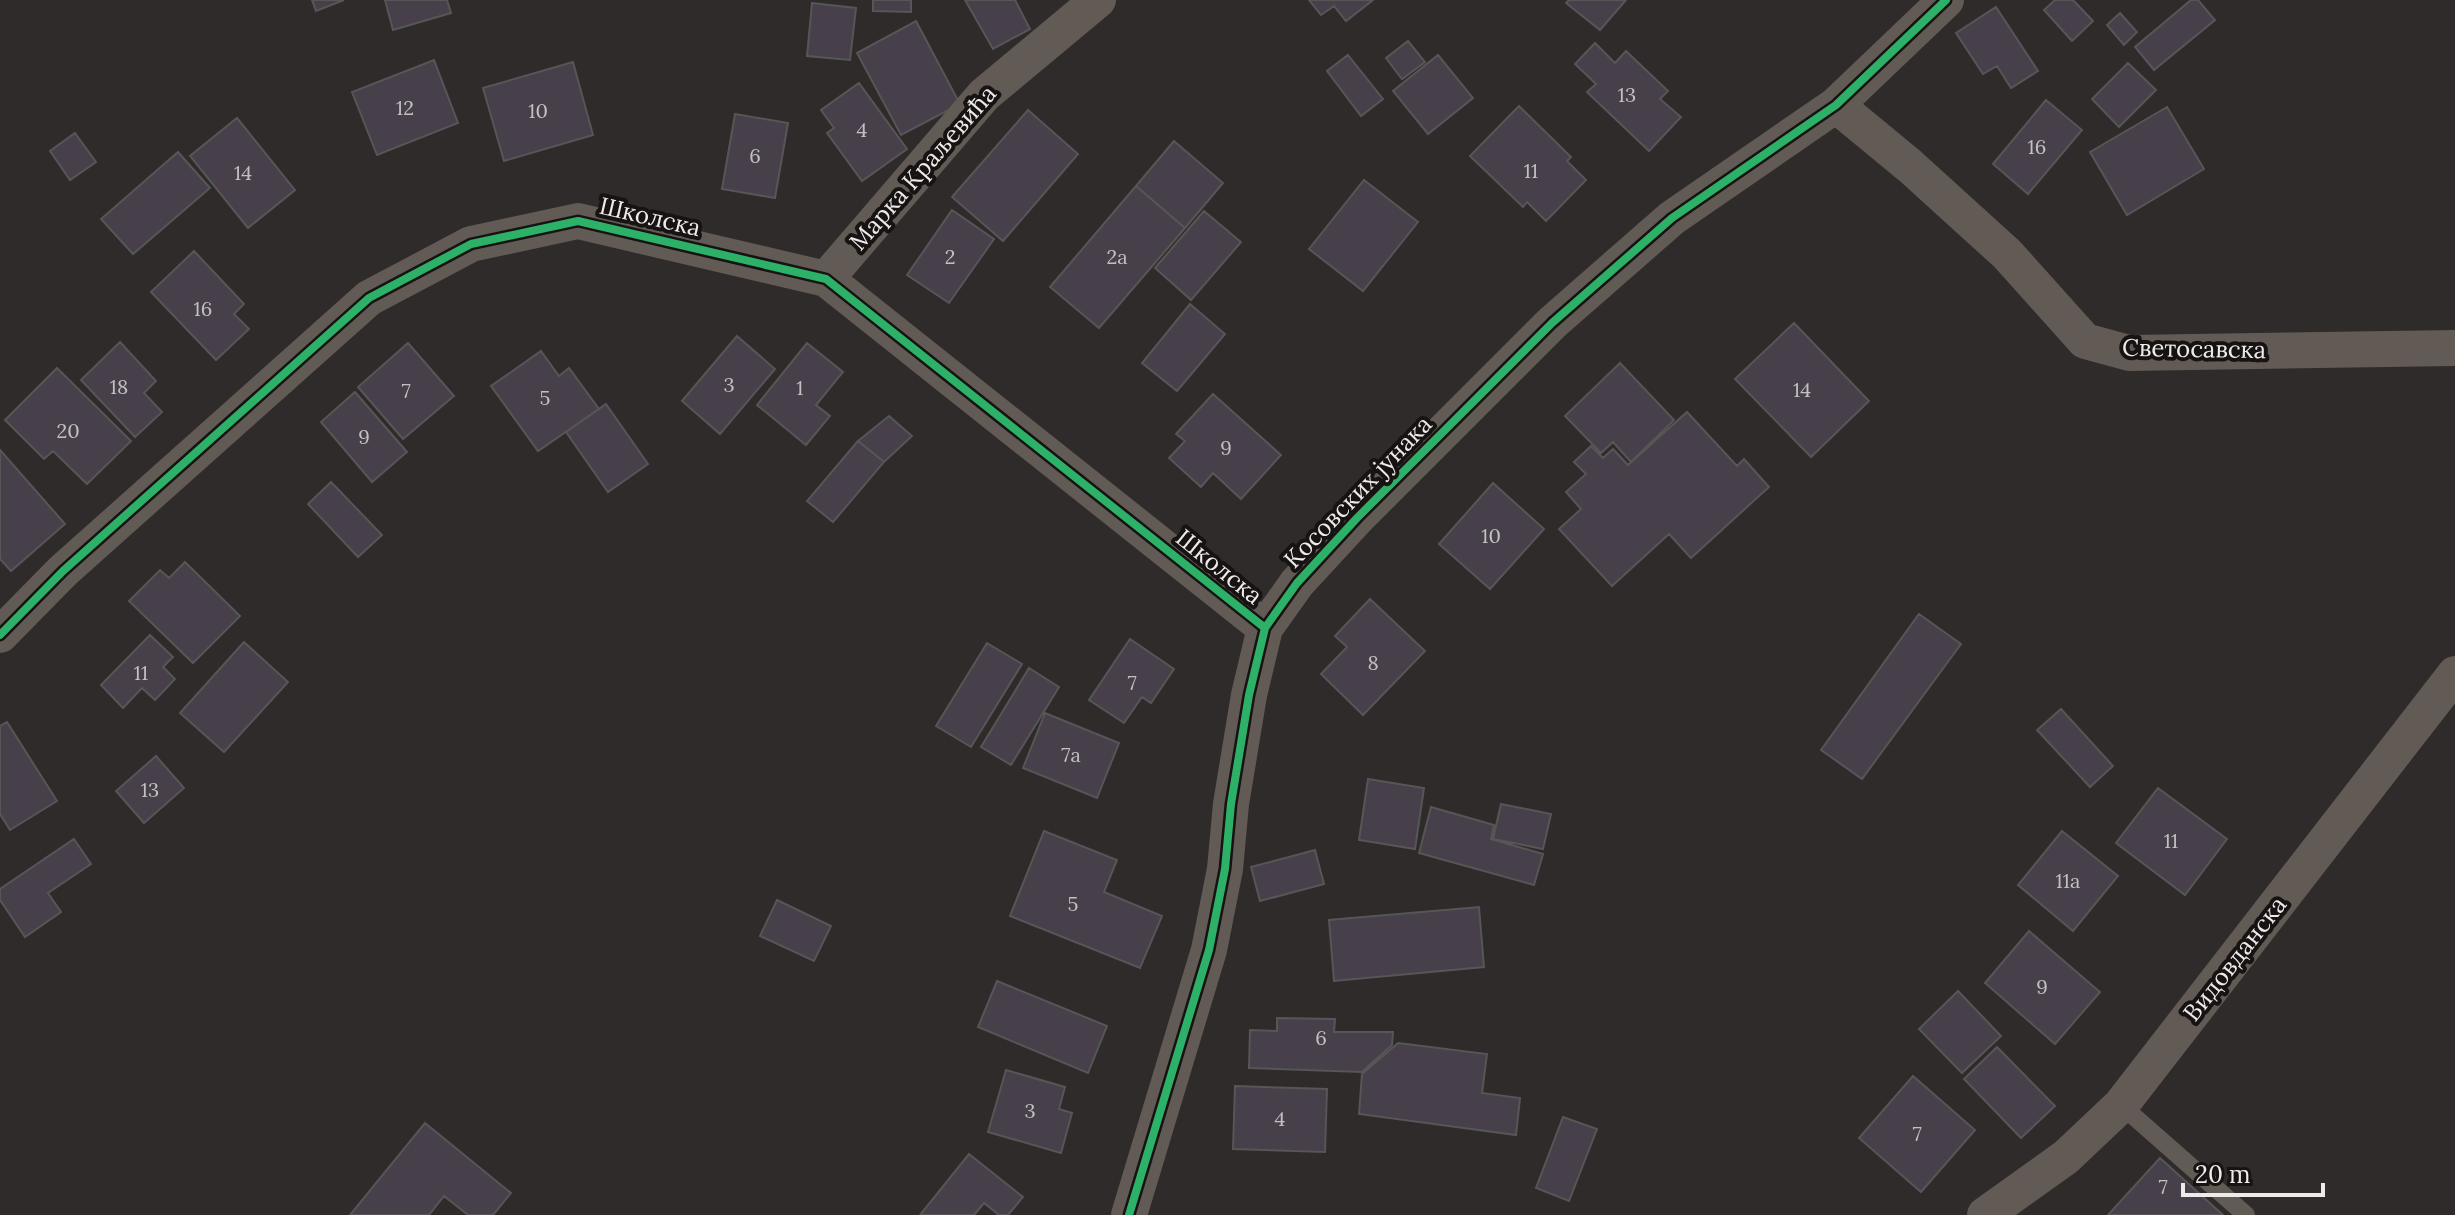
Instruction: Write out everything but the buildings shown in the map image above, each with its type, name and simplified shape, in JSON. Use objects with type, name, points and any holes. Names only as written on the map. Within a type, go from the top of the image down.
[{"type":"street","name":"Марка Краљевића","points":[[826,279],[984,95],[1098,0]]},
{"type":"street","name":"Косовских јунака","points":[[1129,1215],[1209,950],[1225,869],[1231,804],[1249,695],[1265,628],[1297,583],[1357,518],[1552,323],[1672,218],[1836,105],[1946,0]]},
{"type":"street","name":"Светосавска","points":[[1836,105],[1910,166],[2007,254],[2085,341],[2129,353],[2455,348]]},
{"type":"street","name":"Школска","points":[[0,635],[63,571],[369,298],[471,244],[578,221],[826,279],[1265,628]]},
{"type":"street","name":"Видовданска","points":[[1985,1215],[2066,1157],[2121,1105],[2454,679]]},
{"type":"lane","points":[[2121,1105],[2246,1215]]},
{"type":"cycle path","points":[[1129,1215],[1209,950],[1225,869],[1231,804],[1249,695],[1265,628],[1297,583],[1357,518],[1552,323],[1672,218],[1836,105],[1946,0]]},
{"type":"cycle path","points":[[0,635],[63,571],[369,298],[471,244],[578,221],[826,279],[1265,628]]}]
